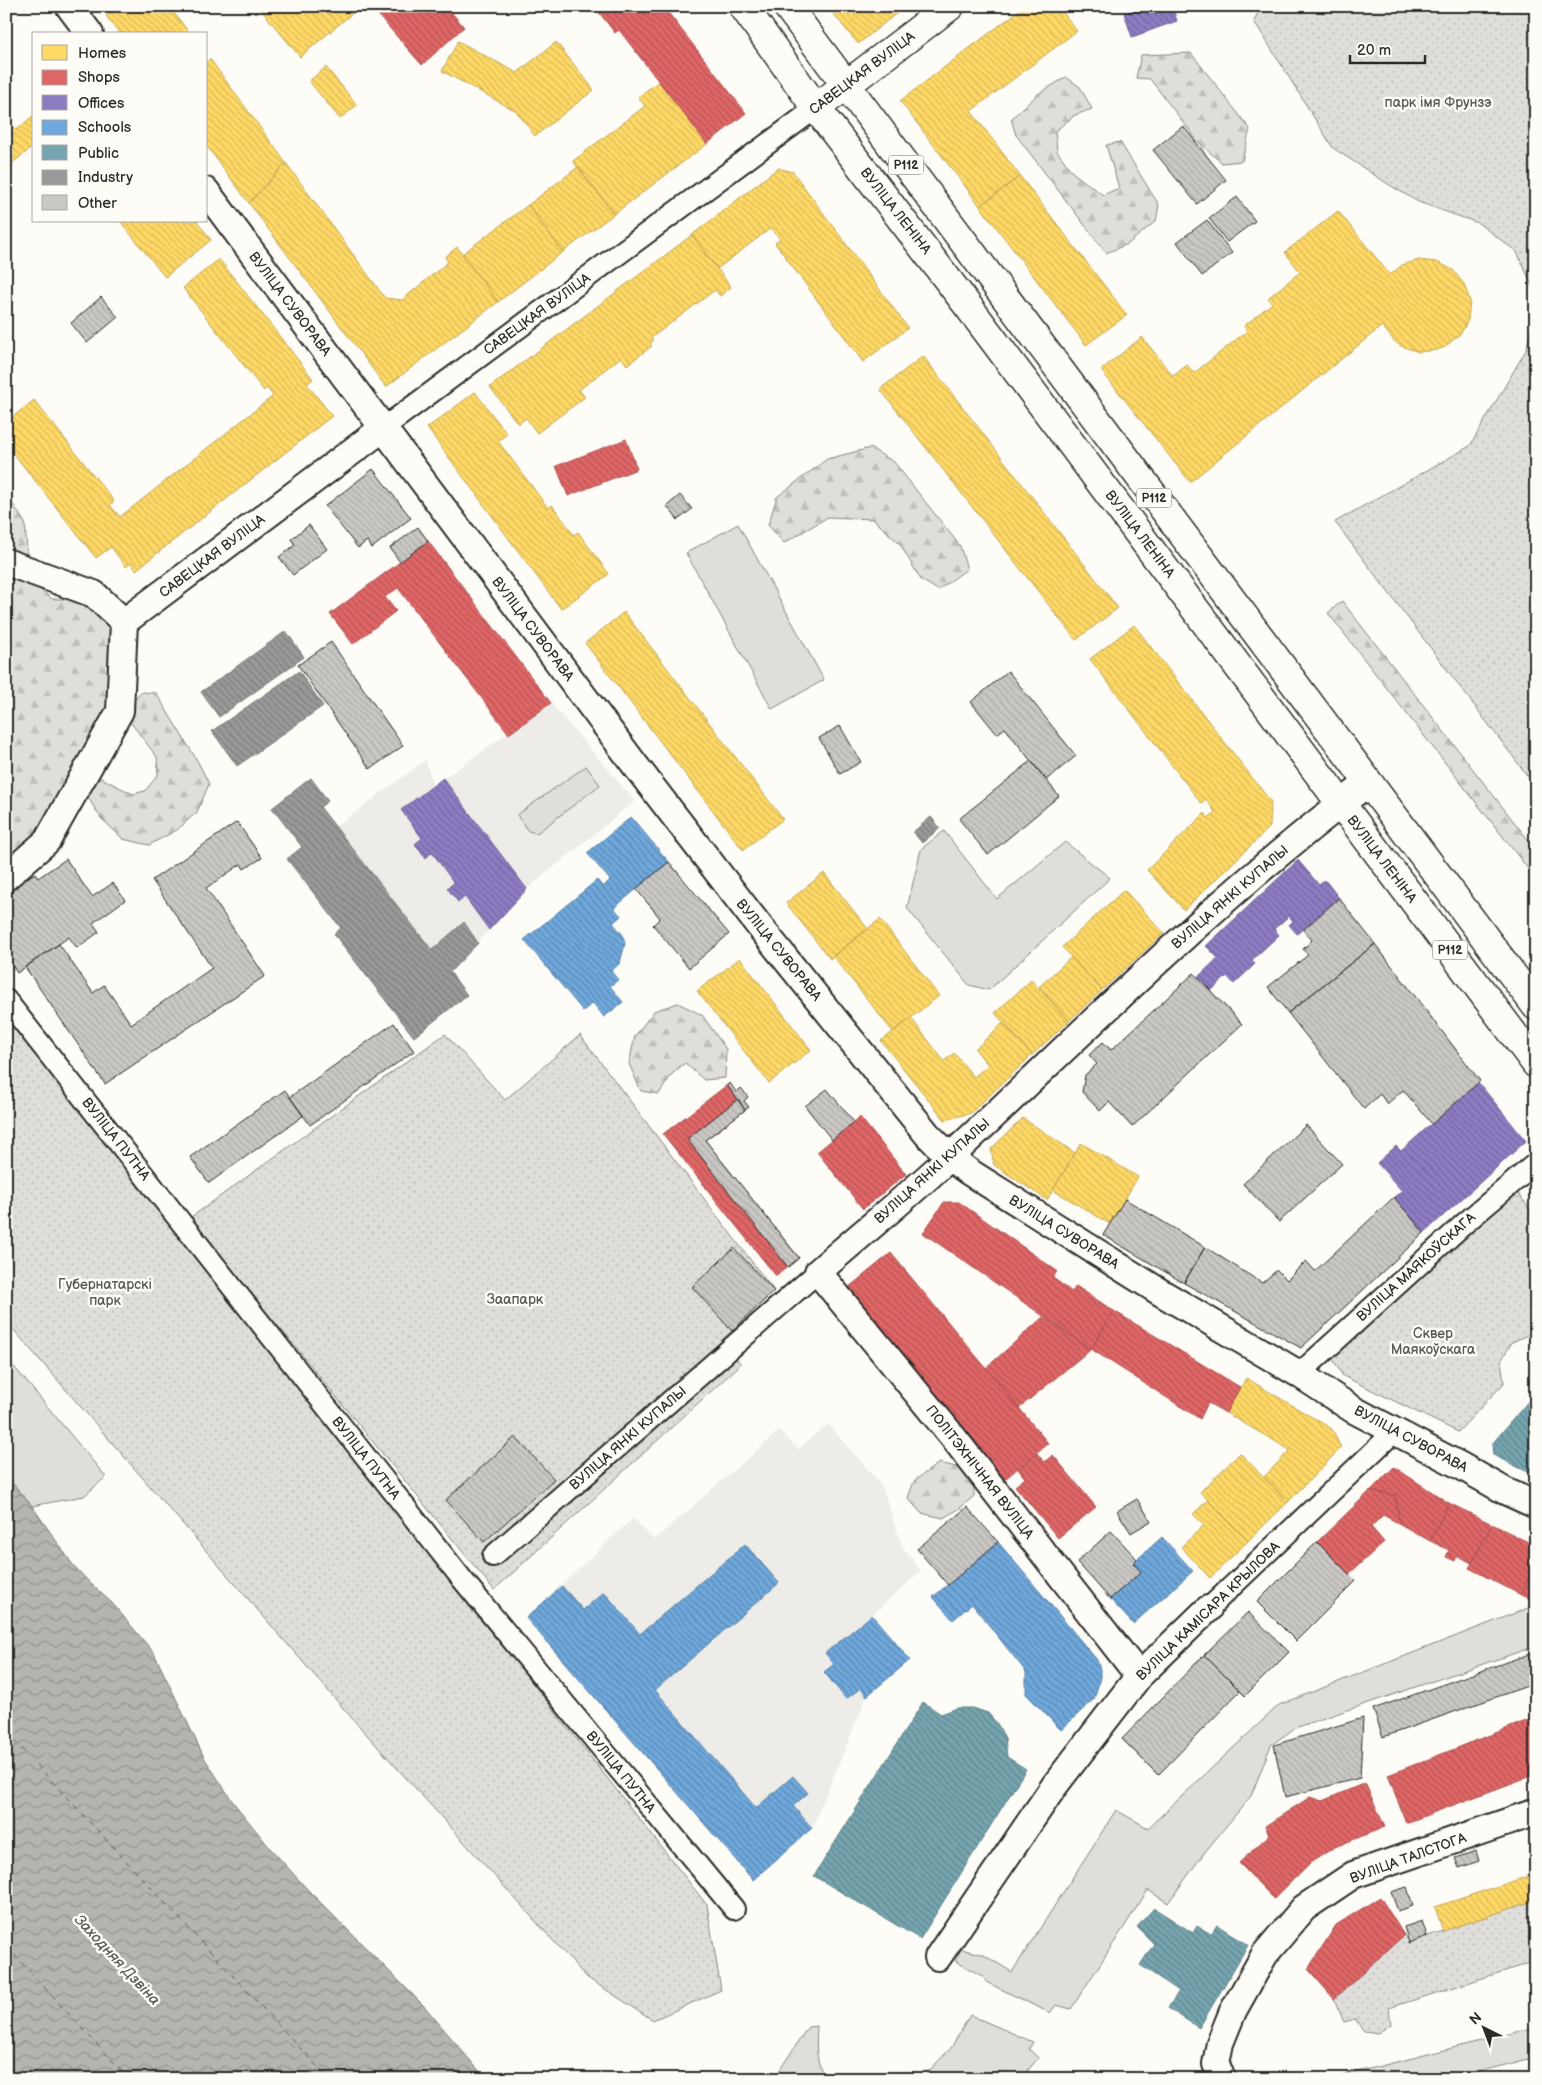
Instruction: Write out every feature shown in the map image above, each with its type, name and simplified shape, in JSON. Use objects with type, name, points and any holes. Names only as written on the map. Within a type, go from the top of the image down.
[{"type":"main road","name":"ВУЛІЦА ЛЕНІНА","points":[[743,6],[816,108],[968,306],[1536,1064]]},
{"type":"main road","name":"Р112","points":[[787,6],[1536,1006]]},
{"type":"main road","name":"САВЕЦКАЯ ВУЛІЦА","points":[[816,108],[950,6]]},
{"type":"street","points":[[69,6],[88,32]]},
{"type":"street","name":"САВЕЦКАЯ ВУЛІЦА","points":[[124,622],[816,108]]},
{"type":"street","name":"ВУЛІЦА СУВОРАВА","points":[[208,194],[635,766],[760,928],[927,1134],[950,1157],[968,1172],[1143,1281],[1299,1374],[1354,1410],[1505,1491],[1536,1505]]},
{"type":"street","points":[[6,562],[94,594],[124,622],[120,711],[47,841],[6,877]]},
{"type":"street","name":"ВУЛІЦА ЯНКІ КУПАЛЫ","points":[[493,1556],[950,1157],[1187,932],[1341,803],[1368,783]]},
{"type":"street","name":"ВУЛІЦА ПУТНА","points":[[6,1000],[462,1579],[734,1909]]},
{"type":"street","name":"ВУЛІЦА МАЯКОЎСКАГА","points":[[1299,1374],[1464,1223],[1536,1163]]},
{"type":"street","name":"ПОЛІТЭХНІЧНАЯ ВУЛІЦА","points":[[818,1272],[953,1437],[1139,1676]]},
{"type":"street","name":"ВУЛІЦА КАМІСАРА КРЫЛОВА","points":[[938,1957],[1056,1785],[1139,1676],[1395,1431]]},
{"type":"street","name":"ВУЛІЦА ТАЛСТОГА","points":[[1215,2074],[1220,2043],[1233,2011],[1265,1954],[1304,1908],[1353,1875],[1536,1812]]},
{"type":"shaded area","points":[[551,703],[635,801],[527,889],[450,972],[335,827],[426,760],[433,786]]},
{"type":"shaded area","points":[[828,1424],[882,1486],[902,1546],[921,1571],[872,1615],[910,1660],[867,1696],[812,1828],[753,1880],[526,1618],[633,1518],[654,1540],[779,1431],[798,1449]]},
{"type":"green space","name":"парк імя Фрунзэ","points":[[1261,6],[1536,6],[1536,294],[1517,252],[1478,223],[1418,202],[1333,148],[1254,21]]},
{"type":"green space","points":[[1191,53],[1250,129],[1242,161],[1222,163],[1199,143],[1150,79],[1136,78],[1141,55]]},
{"type":"green space","points":[[1066,77],[1080,87],[1092,109],[1075,115],[1055,131],[1057,151],[1073,173],[1103,195],[1119,188],[1106,145],[1120,142],[1159,205],[1156,221],[1128,244],[1106,253],[1016,135],[1011,119],[1038,94]]},
{"type":"green space","points":[[1536,311],[1536,787],[1335,522],[1470,446],[1526,350]]},
{"type":"green space","points":[[870,448],[894,462],[960,546],[967,569],[938,590],[921,580],[900,544],[873,519],[828,517],[784,543],[768,525],[777,497],[827,459]]},
{"type":"green space","points":[[6,493],[25,523],[29,581],[52,599],[84,599],[110,612],[114,708],[34,848],[6,871]]},
{"type":"green space","points":[[738,524],[824,680],[772,709],[686,553]]},
{"type":"green space","points":[[1342,601],[1536,850],[1536,879],[1328,613]]},
{"type":"green space","points":[[142,692],[156,693],[198,762],[209,784],[197,812],[177,830],[149,845],[123,839],[101,818],[87,796],[90,784],[101,778],[133,794],[145,791],[158,775],[157,757],[128,719],[131,703]]},
{"type":"green space","points":[[586,766],[600,785],[537,833],[528,831],[517,815]]},
{"type":"green space","points":[[944,831],[997,899],[1065,842],[1110,878],[989,990],[969,985],[907,908],[921,849]]},
{"type":"green space","points":[[678,1003],[702,1015],[726,1049],[725,1078],[704,1080],[685,1063],[672,1074],[659,1094],[641,1091],[629,1064],[635,1036],[654,1011]]},
{"type":"green space","name":"Губернатарскі парк","points":[[6,1014],[707,1905],[721,1990],[653,2020],[586,1977],[350,1716],[6,1321]]},
{"type":"green space","name":"Заапарк","points":[[445,1034],[505,1100],[580,1035],[774,1291],[721,1341],[741,1364],[494,1590],[190,1218]]},
{"type":"green space","name":"Сквер Маякоўскага","points":[[1508,1180],[1536,1217],[1536,1331],[1512,1342],[1501,1361],[1504,1383],[1458,1432],[1343,1376],[1323,1343]]},
{"type":"green space","points":[[6,1357],[106,1477],[84,1496],[32,1506],[6,1476]]},
{"type":"green space","points":[[939,1463],[961,1468],[974,1485],[974,1496],[959,1509],[943,1518],[921,1513],[908,1498],[914,1481]]},
{"type":"green space","points":[[1536,1605],[1536,1646],[1295,1728],[1271,1745],[1251,1796],[1204,1853],[1168,1903],[1148,1890],[1071,2009],[1056,2005],[1050,2013],[986,1982],[984,1977],[955,1961],[961,1949],[982,1954],[1012,1972],[1116,1810],[1148,1828],[1279,1705]]},
{"type":"green space","points":[[1536,1900],[1536,1961],[1389,2008],[1391,2024],[1378,2033],[1364,2031],[1355,2019],[1344,2022],[1334,1999],[1404,1935],[1410,1942]]},
{"type":"green space","points":[[970,2015],[1033,2042],[1029,2049],[1038,2058],[1021,2079],[921,2079],[951,2048]]},
{"type":"green space","points":[[817,2026],[818,2060],[826,2079],[777,2079],[779,2071],[808,2027]]},
{"type":"green space","points":[[1536,2027],[1536,2057],[1451,2079],[1329,2079]]},
{"type":"water","name":"Заходняя Дзвіна","points":[[6,1476],[32,1506],[73,1565],[113,1604],[154,1653],[205,1759],[233,1802],[270,1848],[309,1891],[425,2007],[486,2079],[6,2079]]},
{"type":"building: Homes","points":[[119,6],[169,6],[188,32],[118,32],[106,16]]},
{"type":"building: Homes","points":[[258,6],[361,6],[300,57]]},
{"type":"building: Homes","points":[[827,6],[906,6],[858,44]]},
{"type":"building: Homes","points":[[1025,6],[1058,6],[1077,31],[971,111],[1020,176],[980,206],[900,101]]},
{"type":"building: Homes","points":[[458,41],[517,73],[556,42],[594,90],[535,136],[516,111],[442,71]]},
{"type":"building: Homes","points":[[210,59],[286,163],[249,203],[208,148],[208,60]]},
{"type":"building: Homes","points":[[326,67],[357,105],[340,119],[309,81]]},
{"type":"building: Homes","points":[[659,81],[707,144],[614,214],[573,161],[645,106],[638,97]]},
{"type":"building: Homes","points":[[32,117],[32,148],[6,168],[6,119],[16,130]]},
{"type":"building: Homes","points":[[286,163],[385,298],[402,300],[448,262],[445,257],[457,247],[498,302],[386,387],[249,203]]},
{"type":"building: Homes","points":[[578,167],[614,214],[563,252],[528,205]]},
{"type":"building: Homes","points":[[778,168],[793,172],[908,328],[863,362],[775,243],[780,239],[771,228],[717,269],[692,235]]},
{"type":"building: Homes","points":[[1020,176],[1127,315],[1086,345],[980,206]]},
{"type":"building: Homes","points":[[528,205],[563,252],[498,302],[462,254]]},
{"type":"building: Homes","points":[[1338,211],[1390,275],[1402,265],[1419,260],[1437,262],[1453,270],[1464,284],[1470,301],[1468,320],[1464,328],[1445,347],[1419,352],[1401,346],[1394,341],[1382,326],[1190,482],[1101,370],[1142,337],[1173,376],[1187,365],[1194,373],[1247,331],[1244,326],[1272,303],[1268,298],[1300,272],[1285,252]]},
{"type":"building: Homes","points":[[121,222],[198,222],[211,240],[165,277]]},
{"type":"building: Homes","points":[[692,235],[731,287],[720,296],[715,290],[651,338],[653,341],[650,344],[652,346],[627,365],[621,357],[579,390],[585,397],[537,433],[526,418],[518,424],[490,387]]},
{"type":"building: Homes","points":[[219,259],[313,379],[307,384],[332,416],[136,570],[131,563],[126,567],[111,547],[96,558],[6,444],[6,422],[34,400],[114,501],[110,505],[120,517],[273,396],[267,388],[264,391],[183,288]]},
{"type":"building: Homes","points":[[923,356],[1118,608],[1076,640],[880,389]]},
{"type":"building: Homes","points":[[475,392],[507,434],[498,441],[548,508],[552,505],[574,535],[578,532],[609,574],[561,609],[427,428]]},
{"type":"building: Homes","points":[[624,612],[783,819],[743,850],[585,643]]},
{"type":"building: Homes","points":[[1134,625],[1271,802],[1270,827],[1184,910],[1147,870],[1205,813],[1208,818],[1215,812],[1206,799],[1201,803],[1090,659]]},
{"type":"building: Homes","points":[[824,873],[868,929],[830,959],[786,903]]},
{"type":"building: Homes","points":[[1124,890],[1164,933],[1102,990],[1062,947]]},
{"type":"building: Homes","points":[[880,919],[939,996],[893,1032],[833,956]]},
{"type":"building: Homes","points":[[1071,957],[1102,990],[1069,1021],[1039,987]]},
{"type":"building: Homes","points":[[740,958],[811,1050],[769,1083],[697,991]]},
{"type":"building: Homes","points":[[1031,980],[1069,1021],[1032,1055],[995,1013]]},
{"type":"building: Homes","points":[[911,1018],[944,1061],[954,1053],[974,1077],[988,1065],[975,1049],[1003,1023],[1032,1055],[971,1113],[945,1120],[881,1041]]},
{"type":"building: Homes","points":[[1023,1118],[1075,1153],[1047,1200],[994,1165],[991,1149]]},
{"type":"building: Homes","points":[[1081,1143],[1138,1177],[1110,1224],[1053,1190]]},
{"type":"building: Homes","points":[[1246,1378],[1332,1429],[1341,1448],[1288,1502],[1264,1477],[1290,1450],[1226,1413]]},
{"type":"building: Homes","points":[[1240,1453],[1288,1502],[1248,1541],[1200,1492]]},
{"type":"building: Homes","points":[[1208,1500],[1248,1541],[1210,1578],[1181,1547],[1204,1525],[1193,1514]]},
{"type":"building: Homes","points":[[1532,1875],[1536,1886],[1536,1900],[1443,1931],[1435,1907]]},
{"type":"building: Shops","points":[[390,6],[446,6],[464,27],[422,65],[379,16]]},
{"type":"building: Shops","points":[[594,6],[663,6],[746,113],[707,144],[619,30],[615,33]]},
{"type":"building: Shops","points":[[626,439],[637,469],[568,496],[556,466]]},
{"type":"building: Shops","points":[[428,541],[551,703],[509,734],[398,588],[385,597],[396,611],[353,644],[330,614]]},
{"type":"building: Shops","points":[[727,1085],[745,1110],[705,1140],[799,1258],[776,1276],[663,1134]]},
{"type":"building: Shops","points":[[860,1117],[906,1174],[863,1209],[817,1152]]},
{"type":"building: Shops","points":[[944,1202],[959,1202],[1057,1271],[1053,1278],[1072,1292],[1076,1286],[1114,1311],[1091,1349],[923,1233]]},
{"type":"building: Shops","points":[[891,1253],[1048,1443],[1005,1479],[848,1288]]},
{"type":"building: Shops","points":[[1114,1311],[1240,1387],[1226,1413],[1208,1403],[1200,1419],[1091,1349]]},
{"type":"building: Shops","points":[[1043,1317],[1091,1349],[1019,1408],[986,1368]]},
{"type":"building: Shops","points":[[1037,1453],[1044,1462],[1053,1455],[1096,1507],[1058,1538],[1015,1486],[1025,1478],[1018,1469]]},
{"type":"building: Shops","points":[[1394,1467],[1449,1503],[1430,1541],[1400,1524],[1395,1495],[1370,1491]]},
{"type":"building: Shops","points":[[1370,1491],[1395,1495],[1400,1524],[1383,1515],[1371,1527],[1384,1542],[1349,1574],[1317,1542]]},
{"type":"building: Shops","points":[[1449,1503],[1492,1524],[1472,1563],[1457,1556],[1455,1561],[1446,1557],[1449,1550],[1430,1541]]},
{"type":"building: Shops","points":[[1492,1524],[1536,1546],[1536,1562],[1521,1595],[1469,1568]]},
{"type":"building: Shops","points":[[1536,1562],[1536,1601],[1521,1595]]},
{"type":"building: Shops","points":[[1536,1717],[1536,1774],[1406,1823],[1388,1775]]},
{"type":"building: Shops","points":[[1365,1783],[1385,1827],[1335,1847],[1310,1863],[1274,1899],[1239,1863],[1269,1835],[1265,1826],[1310,1797],[1322,1801]]},
{"type":"building: Shops","points":[[1380,1897],[1404,1935],[1334,1999],[1308,1969],[1336,1925]]},
{"type":"building: Offices","points":[[1142,6],[1172,6],[1177,21],[1132,37],[1124,13]]},
{"type":"building: Offices","points":[[443,778],[527,889],[489,930],[465,897],[458,902],[447,888],[454,883],[432,852],[426,858],[415,844],[422,838],[401,810]]},
{"type":"building: Offices","points":[[1298,860],[1319,885],[1325,880],[1339,898],[1297,934],[1289,925],[1293,921],[1289,916],[1274,929],[1279,935],[1252,960],[1255,964],[1234,984],[1227,976],[1211,991],[1198,977],[1218,958],[1206,946]]},
{"type":"building: Offices","points":[[1478,1082],[1526,1141],[1424,1233],[1394,1197],[1402,1191],[1377,1163],[1396,1146],[1401,1151]]},
{"type":"building: Schools","points":[[631,817],[669,862],[614,908],[621,916],[613,923],[623,935],[625,944],[620,963],[611,971],[618,980],[610,986],[623,1002],[604,1017],[593,1003],[583,1011],[524,940],[597,880],[603,887],[610,880],[587,853]]},
{"type":"building: Schools","points":[[1162,1537],[1193,1571],[1133,1624],[1110,1599],[1141,1572],[1133,1563]]},
{"type":"building: Schools","points":[[998,1542],[1097,1660],[1100,1669],[1100,1679],[1094,1699],[1061,1730],[1026,1694],[1026,1672],[972,1604],[953,1620],[933,1597]]},
{"type":"building: Schools","points":[[745,1544],[779,1583],[655,1690],[756,1808],[793,1776],[808,1793],[793,1806],[812,1828],[753,1880],[526,1618],[562,1586],[583,1610],[604,1592],[640,1634]]},
{"type":"building: Schools","points":[[872,1615],[910,1660],[867,1696],[861,1688],[846,1699],[824,1672],[834,1664],[825,1653]]},
{"type":"building: Public","points":[[1536,1392],[1536,1476],[1493,1455],[1492,1444]]},
{"type":"building: Public","points":[[923,1702],[941,1714],[957,1708],[973,1708],[988,1713],[998,1725],[1005,1738],[1007,1757],[1026,1769],[920,1939],[814,1876]]},
{"type":"building: Public","points":[[1154,1908],[1193,1933],[1197,1926],[1211,1934],[1217,1925],[1248,1945],[1199,2028],[1168,2008],[1179,1991],[1140,1965],[1154,1944],[1137,1927]]},
{"type":"building: Industry","points":[[286,631],[304,657],[219,717],[201,692]]},
{"type":"building: Industry","points":[[299,671],[323,706],[237,766],[212,731]]},
{"type":"building: Industry","points":[[311,778],[328,801],[320,807],[432,950],[464,922],[478,943],[450,972],[467,995],[414,1037],[334,934],[341,928],[287,859],[302,847],[272,808]]},
{"type":"building: Industry","points":[[931,817],[940,828],[922,843],[913,832]]},
{"type":"building: Other","points":[[1183,126],[1226,180],[1197,204],[1153,150]]},
{"type":"building: Other","points":[[1237,197],[1255,221],[1227,242],[1209,218]]},
{"type":"building: Other","points":[[1207,220],[1232,253],[1202,276],[1177,242]]},
{"type":"building: Other","points":[[101,297],[118,317],[87,343],[71,323]]},
{"type":"building: Other","points":[[373,469],[411,518],[372,548],[367,541],[358,548],[325,506]]},
{"type":"building: Other","points":[[680,495],[692,509],[678,520],[667,506]]},
{"type":"building: Other","points":[[309,525],[327,549],[293,575],[279,557],[295,545],[291,539]]},
{"type":"building: Other","points":[[418,527],[428,541],[400,562],[390,548]]},
{"type":"building: Other","points":[[331,642],[403,746],[370,769],[298,665]]},
{"type":"building: Other","points":[[1008,671],[1076,756],[1046,780],[1005,728],[997,734],[971,702]]},
{"type":"building: Other","points":[[840,726],[861,762],[840,774],[819,738]]},
{"type":"building: Other","points":[[1031,761],[1059,796],[988,855],[959,819]]},
{"type":"building: Other","points":[[237,822],[262,858],[244,869],[241,864],[206,888],[265,976],[105,1084],[25,967],[59,944],[93,993],[104,985],[131,1024],[212,968],[152,880]]},
{"type":"building: Other","points":[[66,859],[92,897],[113,883],[125,900],[93,923],[99,932],[77,948],[69,937],[17,973],[6,956],[6,899],[9,897],[6,892],[35,873],[38,878]]},
{"type":"building: Other","points":[[669,862],[729,934],[689,968],[653,925],[660,918],[636,889]]},
{"type":"building: Other","points":[[1339,898],[1375,944],[1288,1013],[1268,987],[1308,955],[1303,949],[1312,940],[1303,930]]},
{"type":"building: Other","points":[[1375,944],[1480,1081],[1432,1124],[1403,1090],[1387,1104],[1380,1094],[1364,1109],[1288,1013]]},
{"type":"building: Other","points":[[1194,973],[1242,1024],[1132,1127],[1109,1102],[1100,1111],[1082,1092],[1085,1075],[1097,1064],[1089,1055],[1103,1042],[1111,1050]]},
{"type":"building: Other","points":[[394,1023],[414,1051],[310,1125],[290,1097]]},
{"type":"building: Other","points":[[730,1083],[736,1092],[741,1088],[748,1097],[744,1101],[749,1107],[745,1110],[727,1085]]},
{"type":"building: Other","points":[[827,1089],[854,1122],[832,1140],[805,1106]]},
{"type":"building: Other","points":[[285,1090],[303,1116],[209,1183],[190,1157]]},
{"type":"building: Other","points":[[738,1099],[745,1110],[705,1140],[799,1258],[788,1267],[687,1139]]},
{"type":"building: Other","points":[[1306,1125],[1342,1164],[1279,1222],[1243,1184]]},
{"type":"building: Other","points":[[1394,1197],[1424,1233],[1301,1348],[1184,1283],[1205,1247],[1262,1283],[1277,1270],[1287,1280],[1306,1261],[1315,1271]]},
{"type":"building: Other","points":[[1125,1199],[1205,1247],[1184,1283],[1103,1235]]},
{"type":"building: Other","points":[[734,1248],[774,1291],[732,1331],[692,1287]]},
{"type":"building: Other","points":[[515,1437],[554,1479],[484,1542],[446,1500]]},
{"type":"building: Other","points":[[1137,1499],[1151,1521],[1131,1533],[1117,1511]]},
{"type":"building: Other","points":[[967,1507],[998,1542],[948,1585],[917,1549]]},
{"type":"building: Other","points":[[1111,1531],[1137,1559],[1133,1563],[1141,1572],[1110,1599],[1077,1562]]},
{"type":"building: Other","points":[[1317,1542],[1356,1581],[1296,1641],[1257,1602]]},
{"type":"building: Other","points":[[1248,1612],[1289,1652],[1245,1696],[1204,1655]]},
{"type":"building: Other","points":[[1535,1652],[1536,1683],[1383,1737],[1373,1709]]},
{"type":"building: Other","points":[[1204,1655],[1240,1691],[1158,1775],[1122,1739]]},
{"type":"building: Other","points":[[1363,1718],[1360,1778],[1285,1797],[1274,1745]]},
{"type":"building: Other","points":[[1476,1851],[1479,1861],[1459,1868],[1455,1858]]},
{"type":"building: Other","points":[[1407,1887],[1413,1906],[1398,1911],[1391,1892]]},
{"type":"building: Other","points":[[1422,1921],[1427,1936],[1409,1943],[1404,1927]]},
{"type":"ferry route","points":[[6,1732],[329,2079]]},
{"type":"ferry route","points":[[6,1946],[129,2079]]}]
